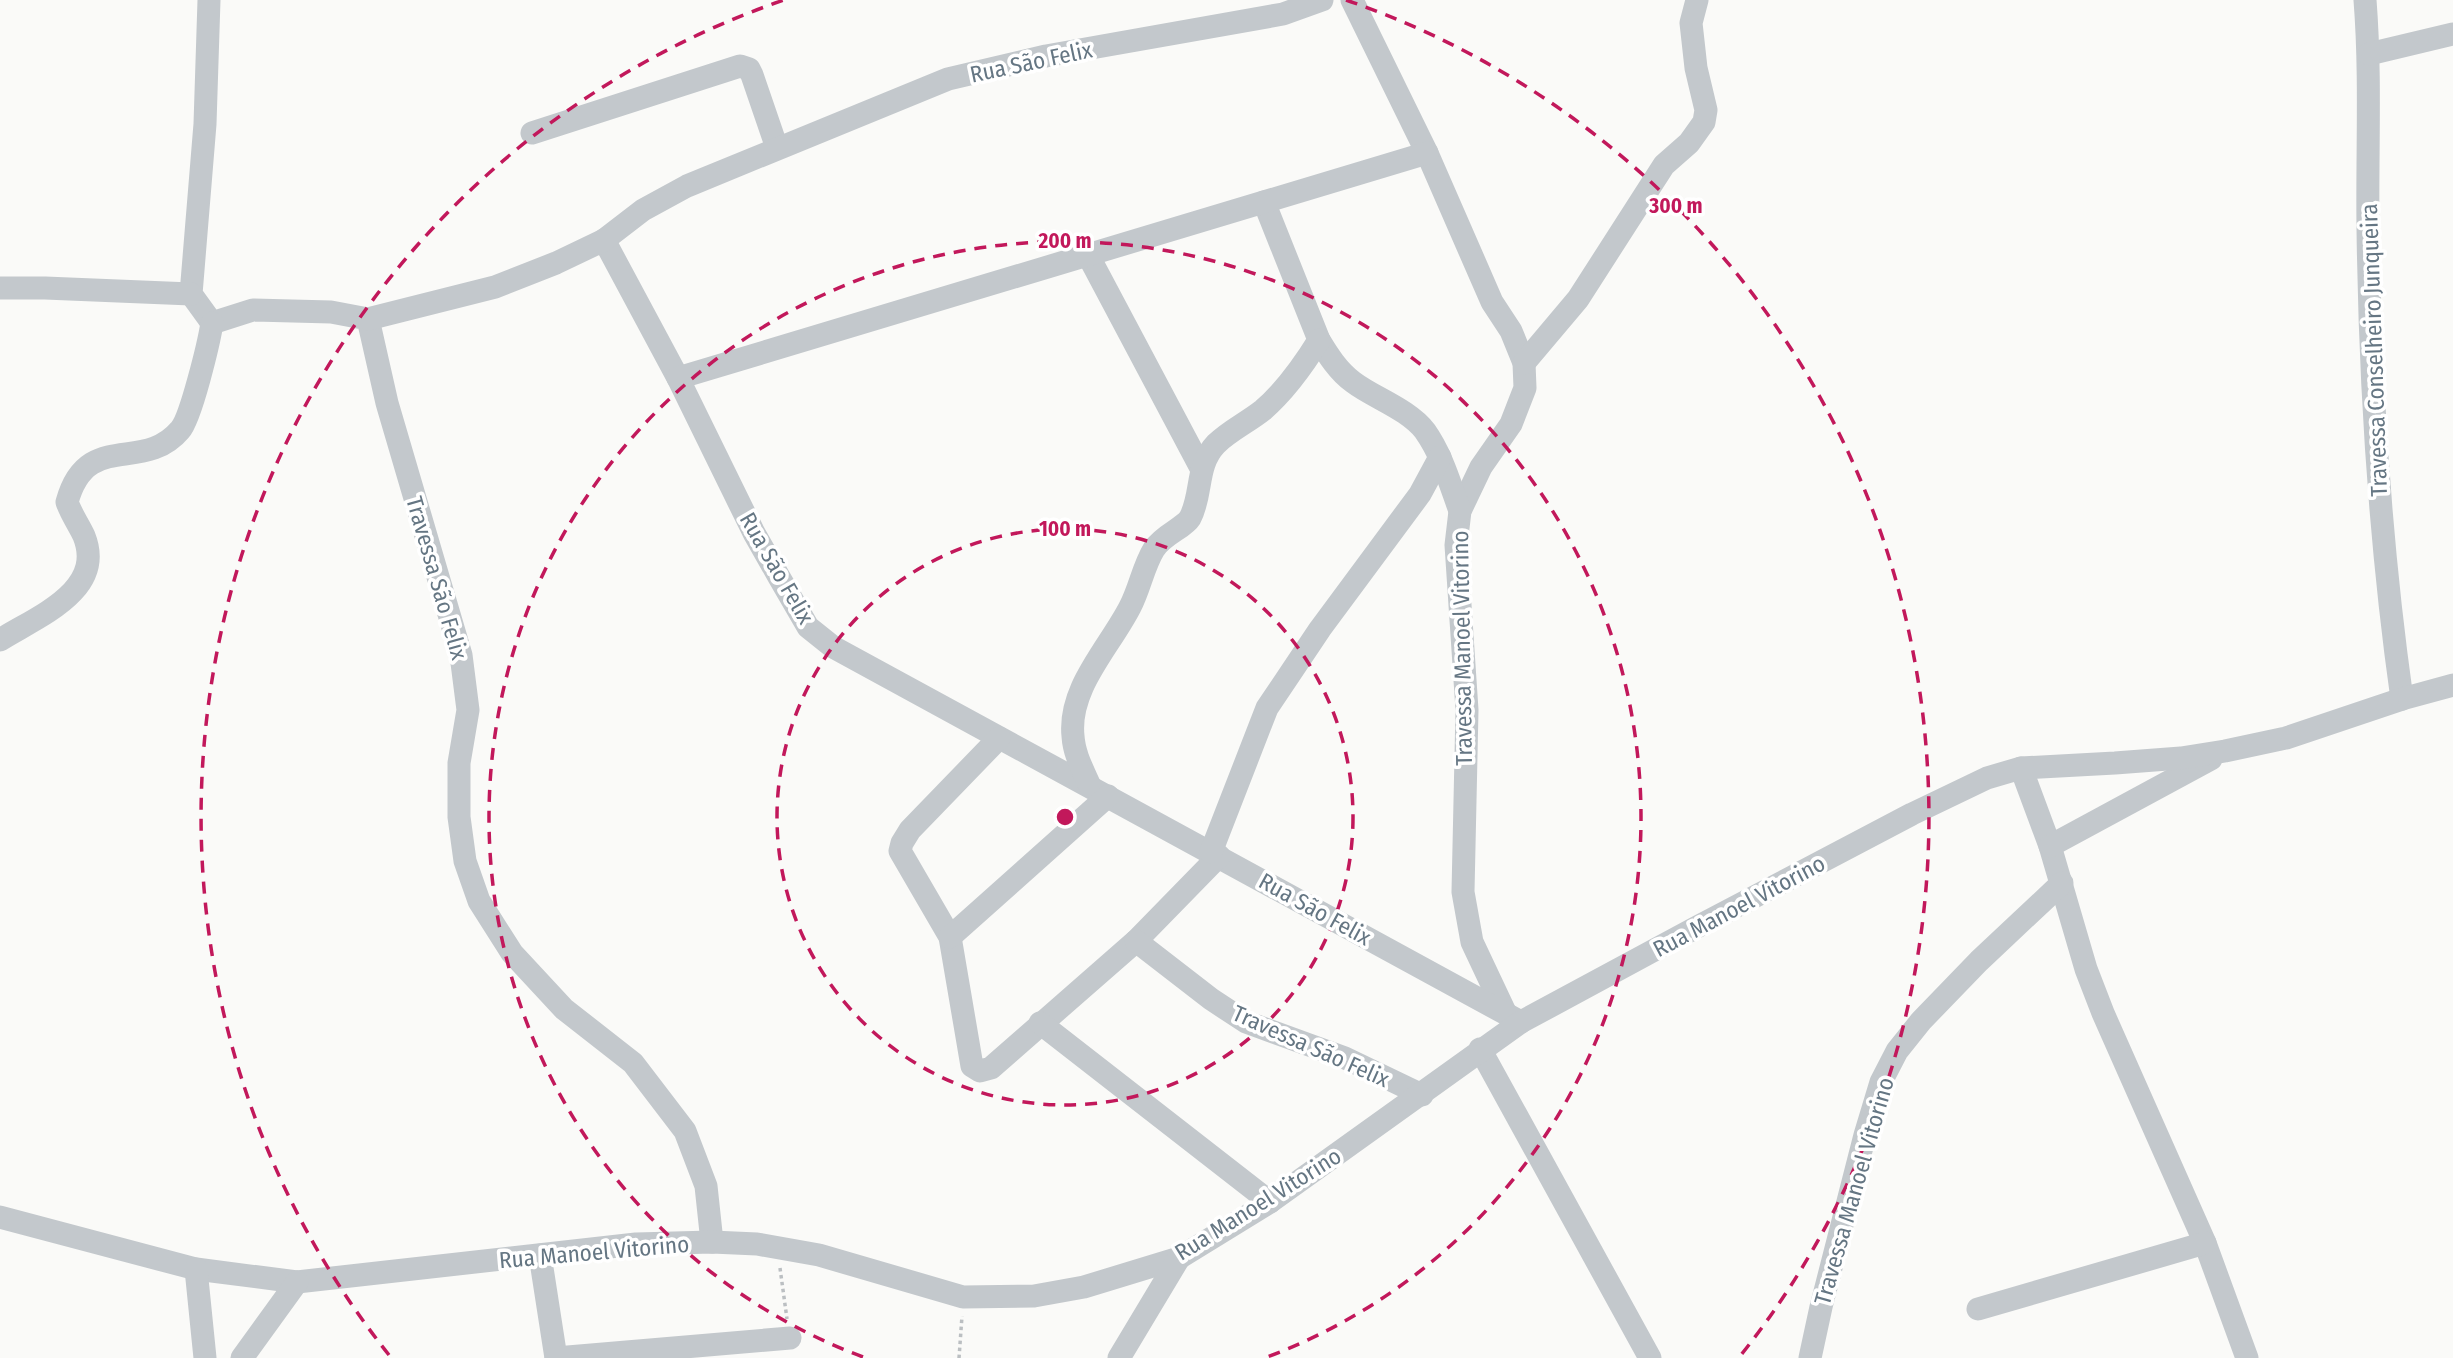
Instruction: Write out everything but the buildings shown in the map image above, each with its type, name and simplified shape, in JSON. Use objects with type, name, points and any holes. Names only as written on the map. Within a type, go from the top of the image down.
[{"type":"street","points":[[0,640],[60,605],[84,576],[88,556],[84,537],[67,502],[71,486],[78,474],[90,462],[149,449],[165,442],[180,430],[191,411],[212,323],[191,294],[205,124],[209,0]]},
{"type":"street","name":"Rua São Felix","points":[[368,319],[495,287],[556,263],[604,240],[643,210],[687,186],[948,79],[1322,0]]},
{"type":"street","points":[[678,378],[1427,153],[1352,0]]},
{"type":"street","points":[[1524,363],[1578,299],[1664,165],[1689,143],[1704,122],[1706,110],[1696,68],[1692,32],[1693,10],[1697,0]]},
{"type":"street","name":"Travessa Conselheiro Junqueira","points":[[2365,0],[2369,54],[2368,230],[2375,411],[2388,601],[2403,699]]},
{"type":"street","points":[[2369,54],[2453,34]]},
{"type":"street","points":[[532,133],[740,66],[749,69],[752,75],[777,148]]},
{"type":"street","name":"Travessa Manoel Vitorino","points":[[1427,153],[1492,302],[1511,331],[1524,363],[1525,388],[1511,424],[1481,467],[1460,511],[1456,545],[1466,710],[1463,892],[1472,942],[1513,1017]]},
{"type":"street","points":[[1264,202],[1319,340],[1330,359],[1353,382],[1388,402],[1423,429],[1440,457],[1460,511]]},
{"type":"street","name":"Rua São Felix","points":[[604,240],[678,378],[754,533],[808,627],[833,648],[1513,1017]]},
{"type":"street","points":[[1088,255],[1201,468]]},
{"type":"street","points":[[0,288],[191,294]]},
{"type":"street","points":[[212,323],[253,310],[331,312],[368,319]]},
{"type":"street","name":"Travessa São Felix","points":[[368,319],[387,403],[461,655],[468,709],[459,763],[459,817],[465,861],[479,901],[512,953],[564,1009],[633,1063],[685,1131],[706,1186],[712,1242]]},
{"type":"street","points":[[950,937],[1099,791],[1078,759],[1073,736],[1074,708],[1083,685],[1130,607],[1155,547],[1170,531],[1188,522],[1193,512],[1201,468],[1206,456],[1217,443],[1277,397],[1302,368],[1319,340]]},
{"type":"street","points":[[999,738],[910,830],[900,851],[950,937],[972,1066],[980,1071],[990,1068],[1136,941],[1215,854],[1267,708],[1320,629],[1420,494],[1440,457]]},
{"type":"street","name":"Rua Manoel Vitorino","points":[[0,1217],[196,1269],[298,1282],[636,1244],[712,1242],[757,1244],[819,1255],[963,1297],[1034,1296],[1084,1287],[1179,1258],[1270,1202],[1422,1095],[1480,1049],[1513,1017],[1987,778],[2021,768],[2142,761],[2225,751],[2286,738],[2453,685]]},
{"type":"street","name":"Rua Manoel Vitorino","points":[[2050,846],[2225,751]]},
{"type":"street","points":[[2021,768],[2062,883],[2086,969],[2125,1068],[2205,1243],[2246,1358]]},
{"type":"street","name":"Travessa Manoel Vitorino","points":[[1810,1358],[1865,1135],[1881,1082],[1897,1051],[1921,1021],[1979,961],[2062,883]]},
{"type":"street","name":"Travessa São Felix","points":[[1136,941],[1211,999],[1246,1022],[1345,1058],[1422,1095]]},
{"type":"street","points":[[1040,1023],[1270,1202]]},
{"type":"street","points":[[1480,1049],[1650,1358]]},
{"type":"street","points":[[1978,1309],[2205,1243]]},
{"type":"street","points":[[540,1255],[556,1358],[790,1338]]},
{"type":"street","points":[[1119,1358],[1179,1258]]},
{"type":"street","points":[[196,1269],[205,1358]]},
{"type":"street","points":[[242,1358],[298,1282]]},
{"type":"path","points":[[777,1248],[790,1338]]},
{"type":"path","points":[[959,1358],[963,1297]]}]
